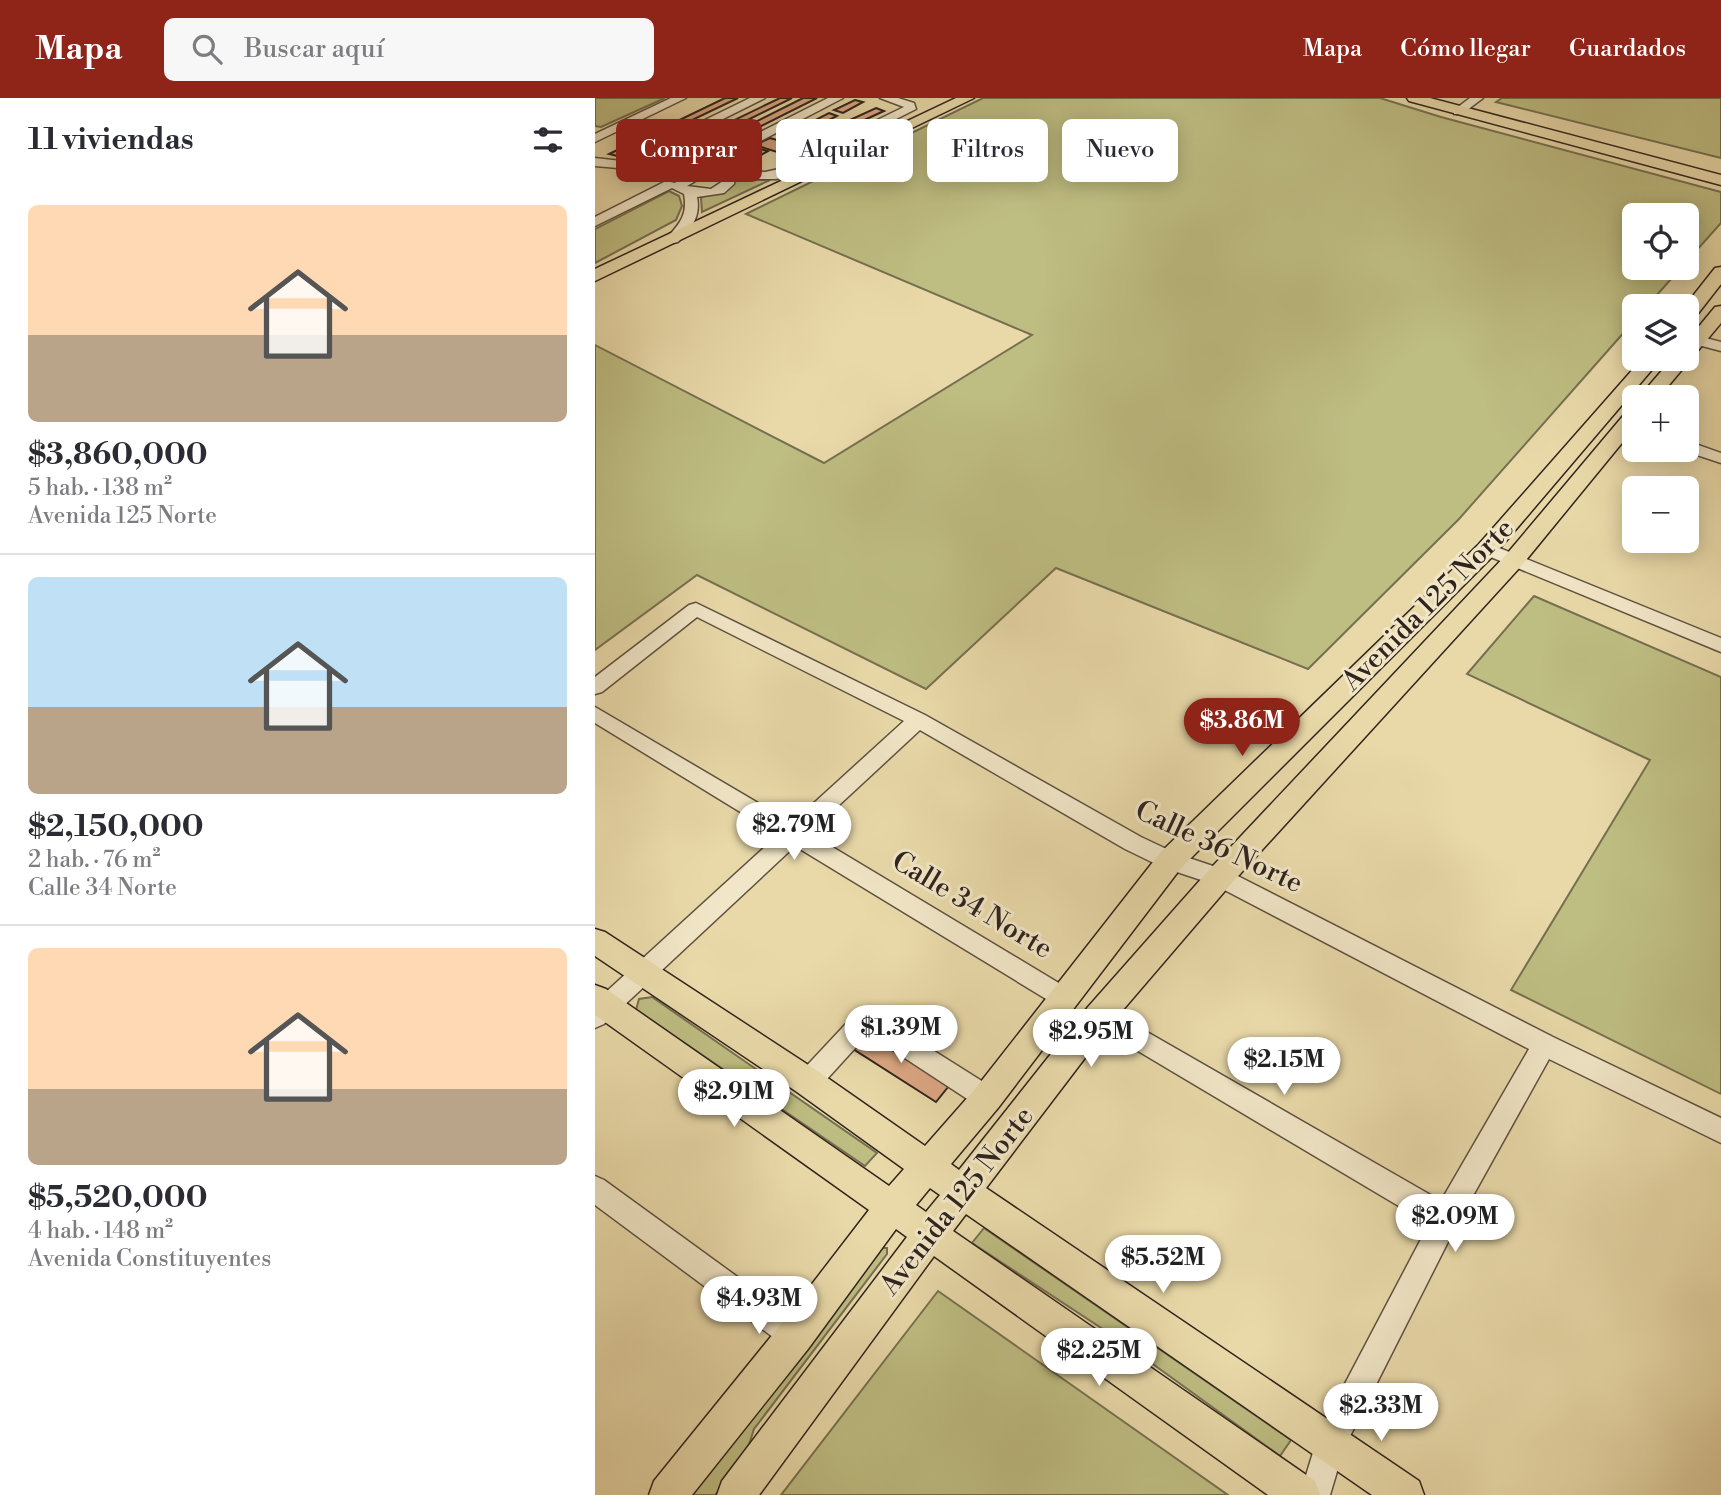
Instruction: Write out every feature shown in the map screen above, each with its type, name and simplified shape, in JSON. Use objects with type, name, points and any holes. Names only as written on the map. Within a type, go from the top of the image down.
[{"type":"main road","points":[[913,123],[967,98]]},
{"type":"main road","points":[[1414,98],[1467,105],[1721,170]]},
{"type":"main road","points":[[1444,98],[1721,180]]},
{"type":"main road","points":[[595,276],[789,182]]},
{"type":"main road","points":[[1699,300],[1721,271]]},
{"type":"main road","points":[[1699,334],[1721,311]]},
{"type":"main road","name":"Avenida 125 Norte","points":[[668,1495],[795,1336],[891,1209],[987,1098],[1170,861],[1487,549],[1642,371]]},
{"type":"main road","points":[[1659,385],[1672,371]]},
{"type":"main road","name":"Avenida 125 Norte","points":[[736,1495],[930,1234],[1099,1016],[1220,877],[1514,560],[1622,433]]},
{"type":"main road","points":[[595,941],[808,1082],[963,1192],[1405,1495]]},
{"type":"main road","points":[[599,1007],[930,1234],[1301,1495]]},
{"type":"street","points":[[595,138],[680,98]]},
{"type":"street","points":[[716,119],[759,98]]},
{"type":"street","points":[[762,138],[837,98]]},
{"type":"street","points":[[886,98],[911,106],[889,119]]},
{"type":"street","points":[[595,162],[616,165]]},
{"type":"street","points":[[595,174],[711,193],[724,188],[729,182]]},
{"type":"street","points":[[595,222],[680,188],[685,182]]},
{"type":"street","points":[[673,239],[689,223],[693,202],[680,188]]},
{"type":"street","points":[[1699,344],[1721,347]]},
{"type":"street","points":[[1699,450],[1721,458]]},
{"type":"street","points":[[1487,549],[1721,645]]},
{"type":"street","name":"Calle 36 Norte","points":[[595,687],[696,609],[918,720],[1170,861],[1220,877],[1544,1045],[1721,1131]]},
{"type":"street","name":"Calle 34 Norte","points":[[595,714],[1064,998]]},
{"type":"street","points":[[599,1007],[642,972],[918,720]]},
{"type":"street","points":[[1099,1016],[1446,1219]]},
{"type":"street","points":[[808,1082],[866,1019],[987,1098]]},
{"type":"street","points":[[1315,1495],[1330,1444],[1446,1219],[1544,1045]]},
{"type":"street","points":[[595,1189],[795,1336]]},
{"type":"shaded area","points":[[595,98],[665,98],[601,127],[595,126]]},
{"type":"shaded area","points":[[983,98],[1380,98],[1441,117],[1721,192],[1721,223],[1699,248],[1699,203],[1622,203],[1622,280],[1670,280],[1658,294],[1622,294],[1622,335],[1459,519],[1308,669],[1056,568],[926,689],[697,575],[595,650],[595,345],[824,463],[1032,335],[746,214],[811,182],[913,182],[913,132],[927,125],[927,182],[1048,182],[1048,119],[940,119]]},
{"type":"shaded area","points":[[1502,98],[1721,98],[1721,158],[1496,102]]},
{"type":"shaded area","points":[[770,180],[702,212],[701,197],[729,189],[735,182]]},
{"type":"shaded area","points":[[669,191],[679,196],[682,206],[676,220],[595,263],[595,229]]},
{"type":"shaded area","points":[[1534,596],[1721,677],[1721,1094],[1511,990],[1650,760],[1467,674]]},
{"type":"shaded area","points":[[652,997],[877,1153],[865,1166],[636,1010],[639,999]]},
{"type":"shaded area","points":[[984,1228],[1291,1440],[1280,1456],[1121,1341],[972,1243]]},
{"type":"shaded area","points":[[880,1248],[887,1248],[887,1254],[754,1429],[745,1457],[715,1495],[690,1495]]},
{"type":"shaded area","points":[[938,1291],[1228,1495],[781,1495]]},
{"type":"building","points":[[725,98],[738,98],[694,119],[682,119]]},
{"type":"building","points":[[780,98],[792,98],[749,119],[737,119]]},
{"type":"building","points":[[803,98],[817,98],[762,126],[761,119]]},
{"type":"building","points":[[855,100],[863,102],[843,113],[834,110]]},
{"type":"building","points":[[876,108],[884,111],[867,119],[852,119]]},
{"type":"building","points":[[829,113],[837,116],[831,119],[817,119]]},
{"type":"building","points":[[770,138],[776,140],[776,152],[762,147],[762,142]]},
{"type":"building","points":[[866,1029],[952,1082],[936,1102],[850,1047]]}]
